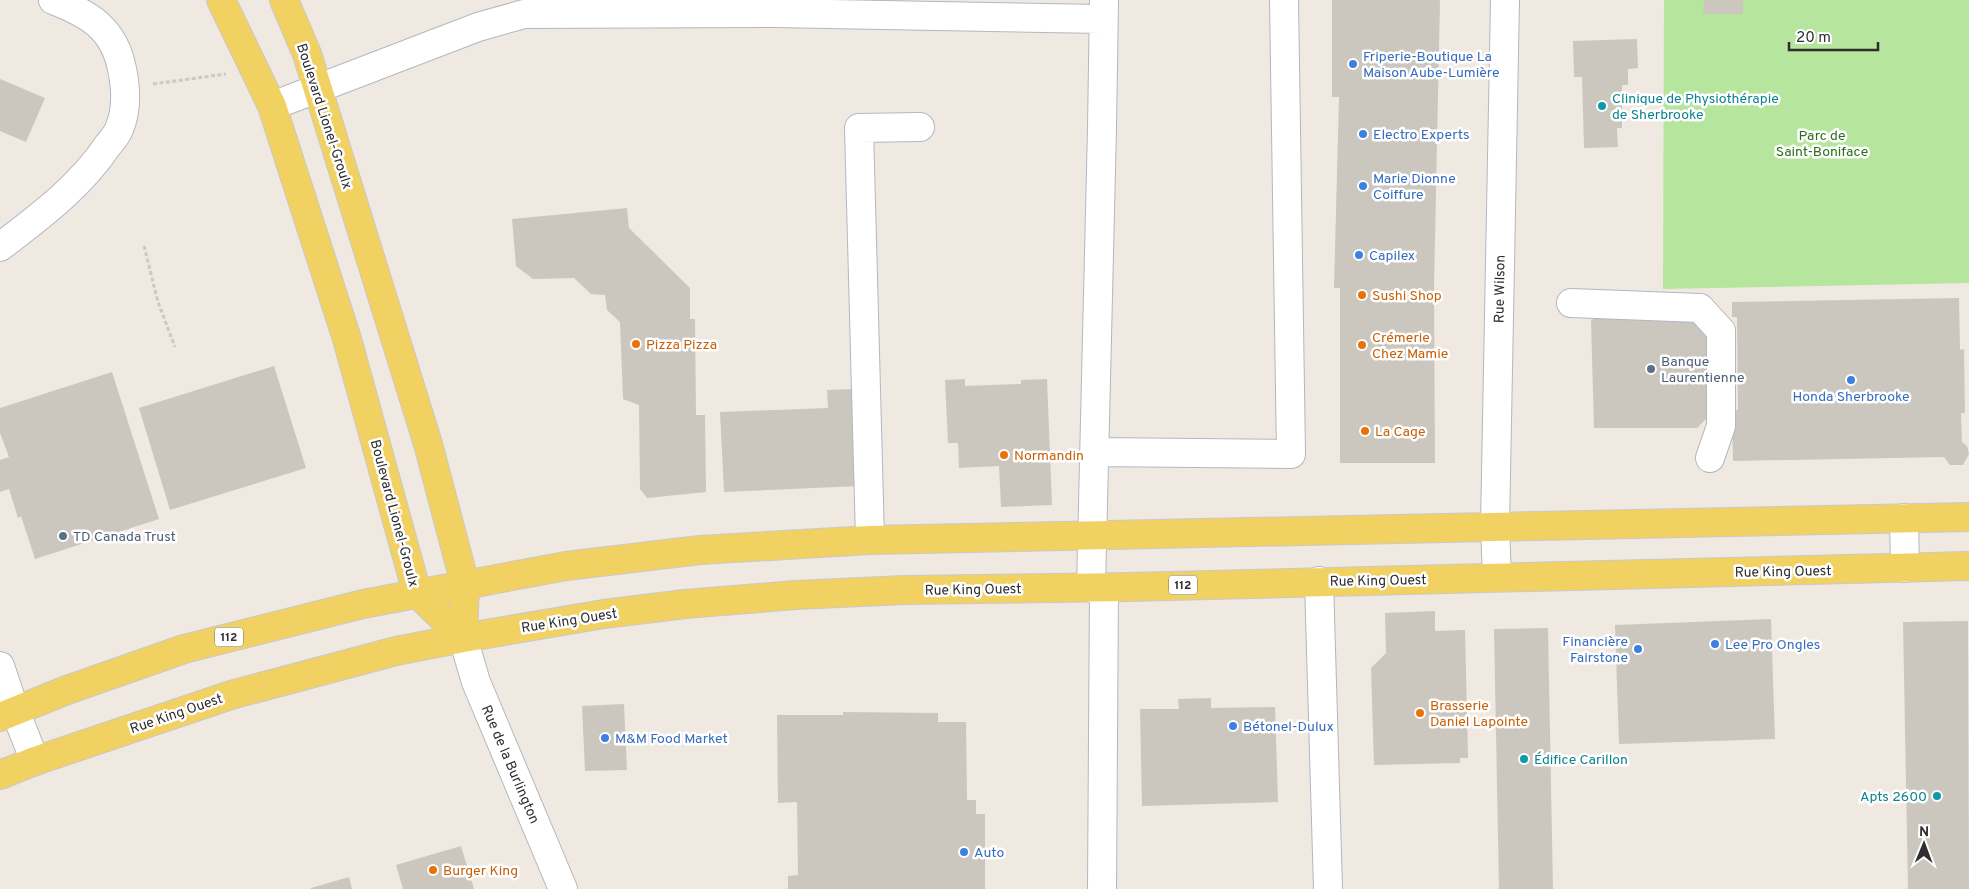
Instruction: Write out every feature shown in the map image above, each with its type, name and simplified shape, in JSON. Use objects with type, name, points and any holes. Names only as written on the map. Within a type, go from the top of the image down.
[{"type":"main road","name":"Boulevard Lionel-Groulx","points":[[221,0],[272,106],[347,339],[417,593],[463,638]]},
{"type":"main road","name":"Boulevard Lionel-Groulx","points":[[284,0],[307,54],[428,444],[465,584],[463,638]]},
{"type":"main road","name":"112","points":[[8,714],[67,690],[184,649],[363,604],[566,566],[700,550],[870,540],[1969,517]]},
{"type":"main road","name":"Rue King Ouest","points":[[0,775],[231,694],[396,651],[604,614],[796,595],[905,590],[1969,566]]},
{"type":"street","points":[[0,247],[32,222],[95,165],[119,130],[126,87],[113,43],[95,20],[77,9],[53,0]]},
{"type":"street","points":[[1095,452],[1291,454],[1284,0]]},
{"type":"street","name":"Rue Wilson","points":[[1498,578],[1495,527],[1505,0]]},
{"type":"street","points":[[272,106],[478,27],[556,7],[774,6],[1103,9],[1092,536],[1098,587],[1102,889]]},
{"type":"street","points":[[870,540],[859,128],[920,127]]},
{"type":"street","points":[[1571,303],[1700,308],[1721,331],[1721,426],[1710,458]]},
{"type":"street","points":[[1904,518],[1905,568]]},
{"type":"street","points":[[1319,581],[1328,889]]},
{"type":"street","name":"Rue de la Burlington","points":[[463,638],[476,682],[563,889]]},
{"type":"street","points":[[0,666],[8,714],[36,761]]},
{"type":"path","points":[[126,87],[254,71]]},
{"type":"path","points":[[144,246],[158,302],[175,347]]},
{"type":"green space","name":"Parc de Saint-Boniface","points":[[1664,0],[1969,0],[1969,283],[1663,289]]},
{"type":"building","points":[[1332,0],[1440,0],[1434,288],[1435,463],[1340,463],[1340,288],[1334,288],[1339,97],[1332,97]]},
{"type":"building","points":[[1704,0],[1743,0],[1743,14],[1703,14]]},
{"type":"building","name":"Clinique de Physiothérapie de Sherbrooke","points":[[1637,39],[1638,68],[1628,69],[1628,85],[1622,85],[1622,128],[1617,128],[1618,147],[1584,148],[1582,77],[1574,77],[1573,41]]},
{"type":"building","points":[[0,79],[45,98],[26,142],[0,131]]},
{"type":"building","points":[[627,208],[629,228],[690,288],[690,319],[695,319],[696,415],[705,415],[706,492],[647,498],[640,489],[639,405],[623,399],[620,322],[607,310],[605,295],[591,294],[574,278],[533,279],[516,266],[512,219]]},
{"type":"building","name":"Honda Sherbrooke","points":[[1959,298],[1960,350],[1964,349],[1965,413],[1961,413],[1962,442],[1967,446],[1969,454],[1963,465],[1950,465],[1944,457],[1733,461],[1732,410],[1738,410],[1737,317],[1732,317],[1732,302]]},
{"type":"building","name":"Banque Laurentienne","points":[[1603,309],[1695,311],[1708,324],[1711,414],[1697,428],[1594,428],[1591,321]]},
{"type":"building","points":[[274,366],[306,468],[170,510],[139,408]]},
{"type":"building","points":[[112,372],[159,519],[35,559],[21,516],[18,518],[9,489],[0,492],[0,460],[9,457],[0,433],[0,408]]},
{"type":"building","name":"Normandin","points":[[965,379],[965,386],[1021,384],[1021,380],[1047,379],[1052,505],[1001,507],[999,466],[959,468],[958,443],[948,443],[945,380]]},
{"type":"building","points":[[855,389],[859,486],[724,492],[720,412],[828,408],[827,390]]},
{"type":"building","name":"Brasserie Daniel Lapointe","points":[[1435,611],[1435,631],[1465,630],[1468,758],[1460,758],[1460,763],[1374,765],[1371,668],[1386,653],[1385,613]]},
{"type":"building","points":[[1771,619],[1775,739],[1619,744],[1615,625]]},
{"type":"building","name":"Apts 2600","points":[[1968,621],[1969,889],[1908,889],[1903,622]]},
{"type":"building","name":"Édifice Carillon","points":[[1548,628],[1553,889],[1499,889],[1494,629]]},
{"type":"building","points":[[1211,698],[1211,708],[1275,707],[1278,802],[1142,806],[1140,709],[1179,709],[1178,699]]},
{"type":"building","name":"M&M Food Market","points":[[624,704],[627,770],[585,771],[582,706]]},
{"type":"building","points":[[843,712],[938,713],[938,722],[966,722],[967,800],[976,800],[976,814],[985,814],[985,889],[788,889],[788,876],[798,875],[797,802],[778,803],[777,715],[843,715]]},
{"type":"building","name":"Burger King","points":[[461,846],[474,889],[403,889],[396,865]]},
{"type":"building","points":[[349,877],[352,889],[311,889],[311,888]]},
{"type":"place","name":"Friperie-Boutique La Maison Aube-Lumière","points":[[1353,64]]},
{"type":"place","name":"Clinique de Physiothérapie de Sherbrooke","points":[[1602,106]]},
{"type":"place","name":"Electro Experts","points":[[1363,134]]},
{"type":"place","name":"Marie Dionne Coiffure","points":[[1363,186]]},
{"type":"place","name":"Capilex","points":[[1359,255]]},
{"type":"place","name":"Sushi Shop","points":[[1362,295]]},
{"type":"place","name":"Pizza Pizza","points":[[636,344]]},
{"type":"place","name":"Crémerie Chez Mamie","points":[[1362,345]]},
{"type":"place","name":"Banque Laurentienne","points":[[1651,369]]},
{"type":"place","name":"Honda Sherbrooke","points":[[1851,380]]},
{"type":"place","name":"La Cage","points":[[1365,431]]},
{"type":"place","name":"Normandin","points":[[1004,455]]},
{"type":"place","name":"TD Canada Trust","points":[[63,536]]},
{"type":"place","name":"Lee Pro Ongles","points":[[1715,644]]},
{"type":"place","name":"Financière Fairstone","points":[[1638,649]]},
{"type":"place","name":"Brasserie Daniel Lapointe","points":[[1420,713]]},
{"type":"place","name":"Bétonel-Dulux","points":[[1233,726]]},
{"type":"place","name":"M&M Food Market","points":[[605,738]]},
{"type":"place","name":"Édifice Carillon","points":[[1524,759]]},
{"type":"place","name":"Apts 2600","points":[[1937,796]]},
{"type":"place","name":"Auto","points":[[964,852]]},
{"type":"place","name":"Burger King","points":[[433,870]]}]
